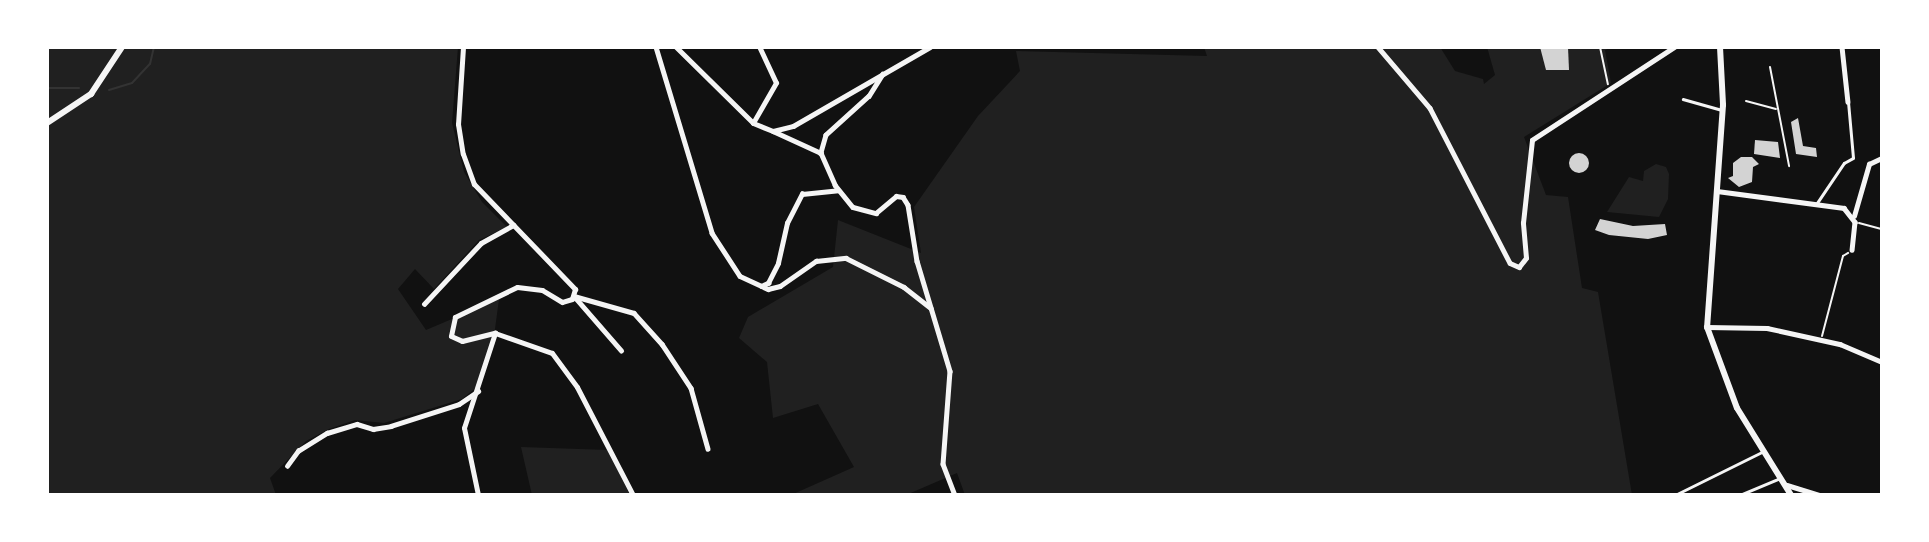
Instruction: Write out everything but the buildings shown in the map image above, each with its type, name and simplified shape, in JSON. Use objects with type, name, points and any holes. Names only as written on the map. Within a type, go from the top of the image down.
[{"type":"main road","points":[[47,123],[91,94],[122,47]]},
{"type":"main road","points":[[1720,47],[1722,110],[1707,327],[1731,396],[1762,452],[1787,485],[1791,495]]},
{"type":"street","points":[[463,47],[458,92],[463,154],[474,184],[574,284],[574,296],[621,350]]},
{"type":"street","points":[[656,47],[712,233],[740,276],[760,286],[780,286],[816,261],[846,258],[904,286],[931,308]]},
{"type":"street","points":[[676,47],[753,123],[821,153],[839,190],[853,206],[870,214],[903,197],[950,371],[943,464],[955,495]]},
{"type":"street","points":[[753,123],[776,83],[759,47]]},
{"type":"street","points":[[773,131],[793,126],[930,47]]},
{"type":"street","points":[[1378,47],[1430,108],[1510,262],[1519,267],[1526,258],[1523,223],[1532,140],[1674,47]]},
{"type":"street","points":[[1842,47],[1848,103]]},
{"type":"street","points":[[821,153],[826,135],[870,96],[883,74]]},
{"type":"street","points":[[1852,250],[1854,220],[1869,164],[1882,158]]},
{"type":"street","points":[[760,286],[773,275],[787,223],[802,194],[839,190]]},
{"type":"street","points":[[1716,191],[1844,208],[1854,220]]},
{"type":"street","points":[[424,304],[481,243],[513,225]]},
{"type":"street","points":[[633,495],[588,406],[559,360],[542,348],[495,333],[456,340],[450,323],[517,287],[542,290],[562,302],[574,296],[634,313],[662,344],[691,388],[708,449]]},
{"type":"street","points":[[1707,327],[1751,325],[1821,340],[1882,362]]},
{"type":"street","points":[[478,495],[464,428],[495,333]]},
{"type":"street","points":[[287,466],[298,451],[327,433],[357,424],[373,429],[391,426],[459,404],[478,391]]},
{"type":"street","points":[[1787,485],[1820,495]]},
{"type":"lane","points":[[1683,99],[1722,110]]},
{"type":"lane","points":[[1817,203],[1844,163],[1853,159],[1848,103]]},
{"type":"lane","points":[[1675,495],[1762,452]]},
{"type":"lane","points":[[1740,495],[1781,477]]},
{"type":"path","points":[[1600,47],[1610,89]]},
{"type":"path","points":[[1770,66],[1789,166]]},
{"type":"path","points":[[1746,101],[1777,108]]},
{"type":"path","points":[[1854,220],[1882,229]]},
{"type":"path","points":[[1821,340],[1843,256],[1852,250]]},
{"type":"shaded area","points":[[47,47],[458,47],[452,123],[464,172],[482,202],[507,227],[479,240],[434,289],[415,269],[398,289],[426,330],[499,299],[495,329],[478,386],[462,399],[384,423],[355,420],[306,441],[270,478],[276,495],[47,495]]},
{"type":"shaded area","points":[[1204,47],[1440,47],[1455,71],[1483,79],[1484,84],[1495,75],[1487,47],[1613,47],[1605,50],[1611,83],[1524,137],[1546,195],[1568,197],[1582,288],[1598,292],[1632,495],[965,495],[957,473],[906,495],[791,495],[854,467],[818,404],[773,418],[767,362],[739,338],[748,317],[833,267],[838,220],[921,253],[914,207],[978,116],[1020,71],[1016,51],[1207,56]]},
{"type":"shaded area","points":[[1656,164],[1666,167],[1669,174],[1668,199],[1659,217],[1607,212],[1629,177],[1643,181],[1644,171]]},
{"type":"shaded area","points":[[521,447],[608,450],[630,495],[532,495]]},
{"type":"waterway","points":[[109,90],[132,83],[150,64],[154,47]]},
{"type":"waterway","points":[[47,88],[79,88]]}]
